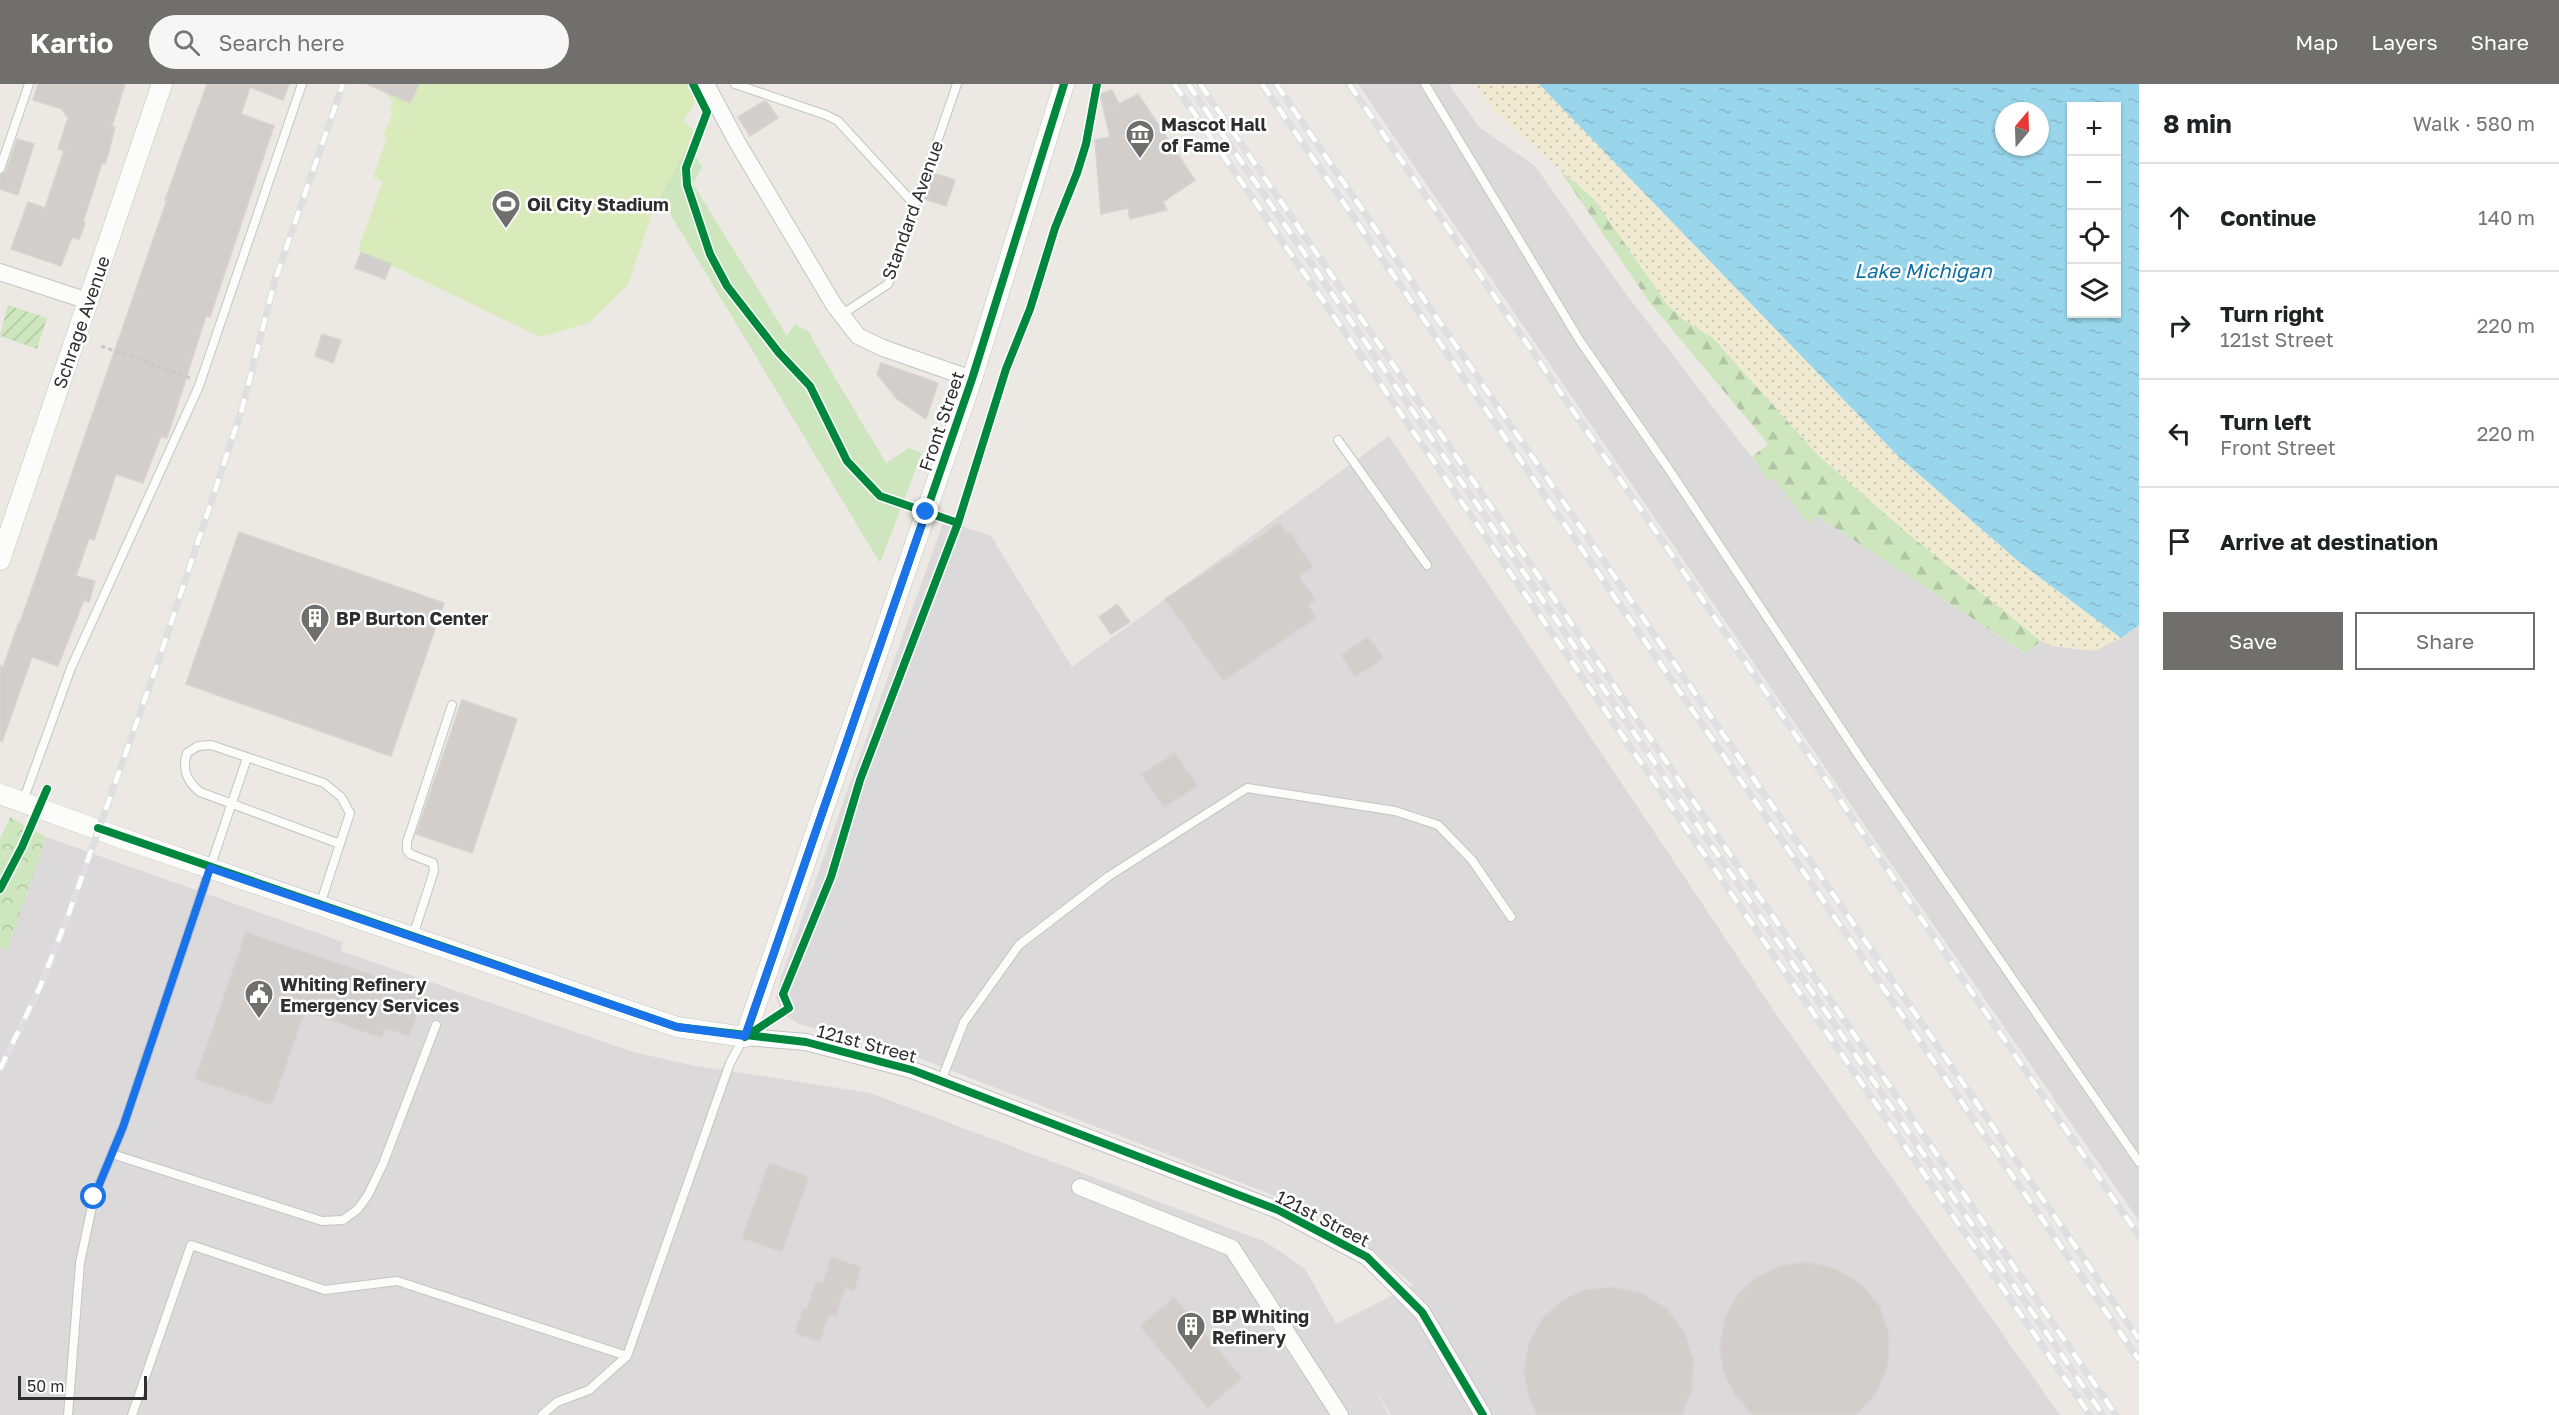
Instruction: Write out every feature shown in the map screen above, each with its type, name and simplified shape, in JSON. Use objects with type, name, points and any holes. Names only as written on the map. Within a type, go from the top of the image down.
[{"type":"street","name":"Schrage Avenue","points":[[0,560],[5,527],[88,302],[162,84]]},
{"type":"street","points":[[706,84],[736,140],[841,315],[858,336],[868,342],[972,379]]},
{"type":"street","name":"Front Street","points":[[745,1036],[972,379],[1064,84]]},
{"type":"street","points":[[0,272],[88,302]]},
{"type":"street","name":"121st Street","points":[[0,794],[677,1027],[806,1042],[912,1070],[1278,1210],[1367,1257],[1422,1312],[1483,1415]]},
{"type":"street","points":[[1080,1187],[1232,1248],[1340,1415]]},
{"type":"lane","points":[[0,169],[29,84]]},
{"type":"lane","points":[[23,802],[70,668],[200,382],[303,84]]},
{"type":"lane","points":[[735,84],[838,121],[915,205]]},
{"type":"lane","name":"Standard Avenue","points":[[841,315],[888,284],[957,84]]},
{"type":"lane","points":[[1425,84],[1580,342],[1668,468],[1863,762],[2139,1162]]},
{"type":"lane","points":[[0,133],[11,136]]},
{"type":"lane","points":[[1338,440],[1426,565]]},
{"type":"lane","points":[[413,937],[434,870],[433,863],[410,854],[407,850],[407,842],[452,705]]},
{"type":"lane","points":[[320,905],[340,844],[350,813],[341,797],[324,783],[211,745],[198,746],[186,753],[183,766],[193,786],[200,792],[340,844]]},
{"type":"lane","points":[[68,1415],[80,1263],[94,1197],[112,1154],[247,758]]},
{"type":"lane","points":[[941,1081],[964,1022],[1019,945],[1109,876],[1247,788],[1395,811],[1438,825],[1472,860],[1511,917]]},
{"type":"lane","points":[[112,1154],[322,1221],[343,1220],[358,1209],[368,1195],[383,1164],[436,1025]]},
{"type":"lane","points":[[542,1415],[557,1402],[589,1390],[627,1356],[730,1063],[745,1036]]},
{"type":"lane","points":[[132,1415],[191,1245],[325,1290],[397,1281],[627,1356]]},
{"type":"path","points":[[101,346],[200,382]]},
{"type":"shaded area","points":[[1358,84],[1449,84],[1479,127],[1535,166],[1623,290],[1769,480],[1774,477],[1808,524],[1817,516],[2024,653],[2041,641],[2052,646],[2094,651],[2121,638],[2139,625],[2139,1221],[1896,871]]},
{"type":"shaded area","points":[[1389,436],[1776,1014],[2060,1415],[1391,1415],[1372,1384],[1389,1415],[0,1415],[0,948],[7,950],[46,837],[343,942],[341,951],[633,1052],[691,1065],[870,1093],[1266,1242],[1305,1269],[1336,1324],[1413,1285],[1352,1233],[1301,1206],[898,1050],[799,1024],[781,1013],[776,997],[781,977],[944,520],[991,536],[1072,667]]},
{"type":"green space","name":"Oil City Stadium","points":[[387,84],[689,84],[696,101],[683,121],[695,131],[654,208],[628,285],[589,323],[540,337],[358,249],[383,181],[373,177],[387,138],[383,135],[394,111],[390,109],[392,100],[384,92]]},
{"type":"green space","points":[[688,144],[702,167],[693,184],[787,336],[795,324],[810,332],[886,463],[909,448],[922,453],[880,563],[660,197]]},
{"type":"green space","points":[[1559,169],[1594,199],[1667,304],[1683,319],[1713,338],[1818,455],[1905,531],[2041,641],[2025,653],[1817,516],[1808,524],[1774,478],[1769,481],[1752,457],[1768,444],[1650,303]]},
{"type":"green space","points":[[8,305],[47,318],[37,349],[0,336]]},
{"type":"green space","points":[[10,817],[46,837],[7,951],[0,948],[0,839]]},
{"type":"sand","points":[[1474,84],[1539,84],[1898,456],[2018,561],[2121,638],[2094,651],[2052,646],[2041,641],[1905,531],[1818,455],[1713,338],[1683,319],[1667,304],[1594,199],[1494,111]]},
{"type":"water","name":"Lake Michigan","points":[[1539,84],[2139,84],[2139,625],[2121,638],[2018,561],[1898,456]]},
{"type":"building","points":[[38,84],[125,84],[112,126],[115,127],[110,147],[105,164],[102,163],[83,222],[85,223],[79,240],[72,237],[61,266],[11,249],[28,202],[45,208],[64,151],[58,149],[68,118],[62,109],[33,100]]},
{"type":"building","points":[[207,84],[289,84],[283,100],[250,87],[241,114],[274,126],[210,317],[206,316],[167,438],[161,436],[143,483],[116,474],[94,540],[89,538],[76,576],[95,581],[89,602],[84,600],[58,666],[32,657],[2,742],[0,741],[0,665],[3,667],[20,623]]},
{"type":"building","points":[[367,84],[419,84],[410,103]]},
{"type":"building","name":"Mascot Hall of Fame","points":[[1112,90],[1119,104],[1138,94],[1195,180],[1163,202],[1167,210],[1130,219],[1128,208],[1101,214],[1095,140],[1110,137],[1100,94]]},
{"type":"building","points":[[764,101],[778,118],[750,136],[738,117]]},
{"type":"building","points":[[17,139],[34,144],[18,195],[0,189],[0,175],[6,171]]},
{"type":"building","points":[[933,173],[955,180],[946,206],[924,199]]},
{"type":"building","points":[[361,252],[391,264],[385,279],[355,268]]},
{"type":"building","points":[[322,334],[341,340],[333,363],[315,356]]},
{"type":"building","points":[[881,363],[938,383],[926,419],[897,399],[877,374]]},
{"type":"building","points":[[1280,523],[1287,533],[1290,532],[1313,567],[1299,577],[1316,600],[1308,605],[1316,618],[1223,681],[1165,599]]},
{"type":"building","name":"BP Burton Center","points":[[239,532],[444,603],[391,756],[186,684]]},
{"type":"building","points":[[1117,604],[1130,622],[1111,634],[1099,617]]},
{"type":"building","points":[[1368,637],[1384,658],[1355,677],[1341,655]]},
{"type":"building","points":[[462,700],[517,719],[472,853],[416,834]]},
{"type":"building","points":[[1175,753],[1198,786],[1164,807],[1141,774]]},
{"type":"building","name":"Whiting Refinery Emergency Services","points":[[246,932],[425,993],[409,1036],[385,1028],[382,1038],[305,1011],[272,1105],[195,1079]]},
{"type":"building","points":[[769,1163],[809,1177],[782,1252],[742,1238]]},
{"type":"building","points":[[831,1257],[861,1267],[854,1291],[845,1288],[836,1316],[829,1314],[820,1342],[795,1333],[803,1308],[807,1309],[816,1281],[823,1283]]},
{"type":"building","points":[[1807,1262],[1836,1269],[1861,1284],[1880,1307],[1889,1335],[1888,1364],[1877,1392],[1856,1415],[1753,1415],[1735,1395],[1723,1371],[1720,1345],[1725,1318],[1737,1295],[1757,1277],[1781,1266]]},
{"type":"building","points":[[1612,1287],[1641,1293],[1666,1308],[1684,1331],[1693,1359],[1692,1389],[1682,1415],[1537,1415],[1528,1395],[1524,1369],[1529,1343],[1542,1319],[1561,1301],[1585,1290]]},
{"type":"building","name":"BP Whiting Refinery","points":[[1174,1297],[1242,1378],[1208,1408],[1140,1326]]},
{"type":"railway","points":[[0,1069],[40,987],[69,913],[157,665],[242,409],[275,280],[343,84]]},
{"type":"railway","points":[[1174,84],[2090,1415]]},
{"type":"railway","points":[[1188,84],[2103,1415]]},
{"type":"railway","points":[[1200,84],[2116,1415]]},
{"type":"railway","points":[[1262,84],[2139,1360]]},
{"type":"railway","points":[[1276,84],[2139,1339]]},
{"type":"railway","points":[[1349,84],[2139,1236]]},
{"type":"cycle path","points":[[693,84],[707,112],[686,168],[687,185],[710,254],[727,286],[779,353],[810,386],[847,461],[880,496],[958,523]]},
{"type":"cycle path","points":[[745,1037],[972,379],[1064,84]]},
{"type":"cycle path","points":[[745,1037],[789,1008],[783,994],[831,877],[860,780],[958,523],[1006,369],[1030,309],[1055,228],[1077,173],[1086,144],[1097,84]]},
{"type":"cycle path","points":[[0,889],[22,847],[47,789]]},
{"type":"cycle path","points":[[98,828],[677,1027],[806,1042],[912,1070],[1278,1210],[1367,1257],[1422,1312],[1483,1415]]},
{"type":"place","name":"Mascot Hall of Fame","points":[[1140,160]]},
{"type":"place","name":"Oil City Stadium","points":[[506,230]]},
{"type":"place","name":"BP Burton Center","points":[[315,644]]},
{"type":"place","name":"Whiting Refinery Emergency Services","points":[[259,1020]]},
{"type":"place","name":"BP Whiting Refinery","points":[[1191,1352]]},
{"type":"route","points":[[94,1197],[123,1127],[210,868],[677,1027],[745,1036],[926,512]]}]
